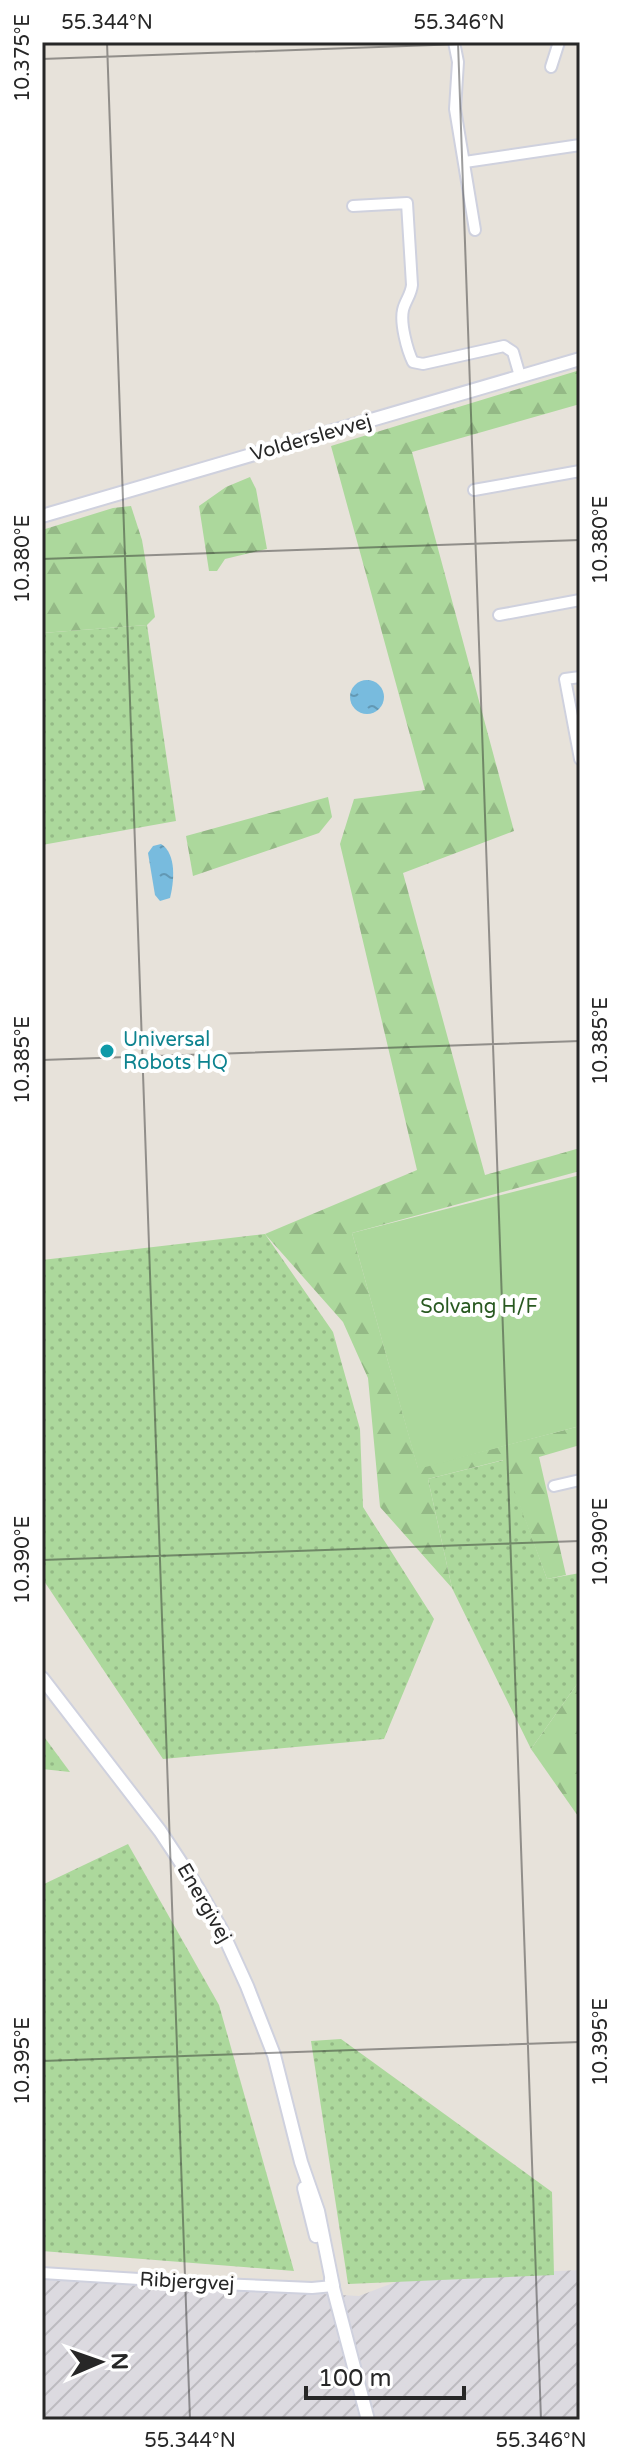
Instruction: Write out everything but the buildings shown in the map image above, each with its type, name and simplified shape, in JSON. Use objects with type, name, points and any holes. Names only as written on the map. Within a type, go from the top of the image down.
[{"type":"street","points":[[454,42],[458,62],[455,109],[475,230]]},
{"type":"street","points":[[551,67],[559,42]]},
{"type":"street","points":[[465,162],[580,145]]},
{"type":"street","points":[[353,206],[407,203],[412,285],[410,297],[403,308],[403,319],[413,362],[423,364],[504,346],[513,352],[520,376]]},
{"type":"street","name":"Volderslevvej","points":[[42,516],[580,359]]},
{"type":"street","points":[[474,490],[580,471]]},
{"type":"street","points":[[499,615],[580,600]]},
{"type":"street","points":[[580,677],[565,679],[580,759]]},
{"type":"street","points":[[554,1486],[580,1480]]},
{"type":"street","name":"Energivej","points":[[42,1678],[160,1831],[221,1929],[247,1986],[274,2055],[301,2162],[318,2211],[333,2286],[368,2420]]},
{"type":"street","name":"Ribjergvej","points":[[42,2273],[220,2284],[333,2286]]},
{"type":"shaded area","points":[[580,2270],[580,2420],[42,2420],[42,2279],[359,2296],[406,2278]]},
{"type":"green space","points":[[580,370],[580,404],[412,452],[514,831],[403,873],[485,1175],[580,1148],[580,1171],[352,1233],[418,1468],[580,1426],[580,1445],[539,1457],[566,1575],[547,1579],[503,1460],[428,1479],[452,1588],[380,1507],[368,1378],[343,1322],[265,1234],[417,1170],[340,844],[354,799],[425,790],[331,446]]},
{"type":"green space","points":[[250,477],[256,489],[267,549],[225,559],[217,571],[209,571],[199,506],[226,487]]},
{"type":"green space","points":[[131,506],[142,540],[155,617],[147,625],[42,633],[42,530],[113,508]]},
{"type":"green space","points":[[147,625],[176,821],[42,845],[42,633]]},
{"type":"green space","points":[[328,797],[332,817],[319,833],[193,876],[186,836]]},
{"type":"green space","name":"Solvang H/F","points":[[580,1175],[580,1426],[418,1469],[352,1233]]},
{"type":"green space","points":[[265,1234],[333,1332],[360,1429],[363,1507],[434,1619],[384,1739],[163,1759],[42,1578],[42,1260]]},
{"type":"green space","points":[[504,1460],[547,1579],[580,1573],[580,1680],[531,1749],[452,1588],[428,1479]]},
{"type":"green space","points":[[580,1680],[580,1819],[531,1749]]},
{"type":"green space","points":[[42,1734],[70,1772],[42,1769]]},
{"type":"green space","points":[[128,1844],[219,2005],[294,2271],[42,2251],[42,1885]]},
{"type":"green space","points":[[341,2039],[552,2192],[554,2275],[348,2284],[311,2041]]},
{"type":"water","points":[[367,680],[379,685],[384,697],[379,709],[367,714],[355,709],[350,697],[355,685]]},
{"type":"water","points":[[161,844],[170,854],[173,877],[170,898],[160,901],[155,895],[148,853],[153,846]]},
{"type":"place","name":"Universal Robots HQ","points":[[107,1051]]}]
